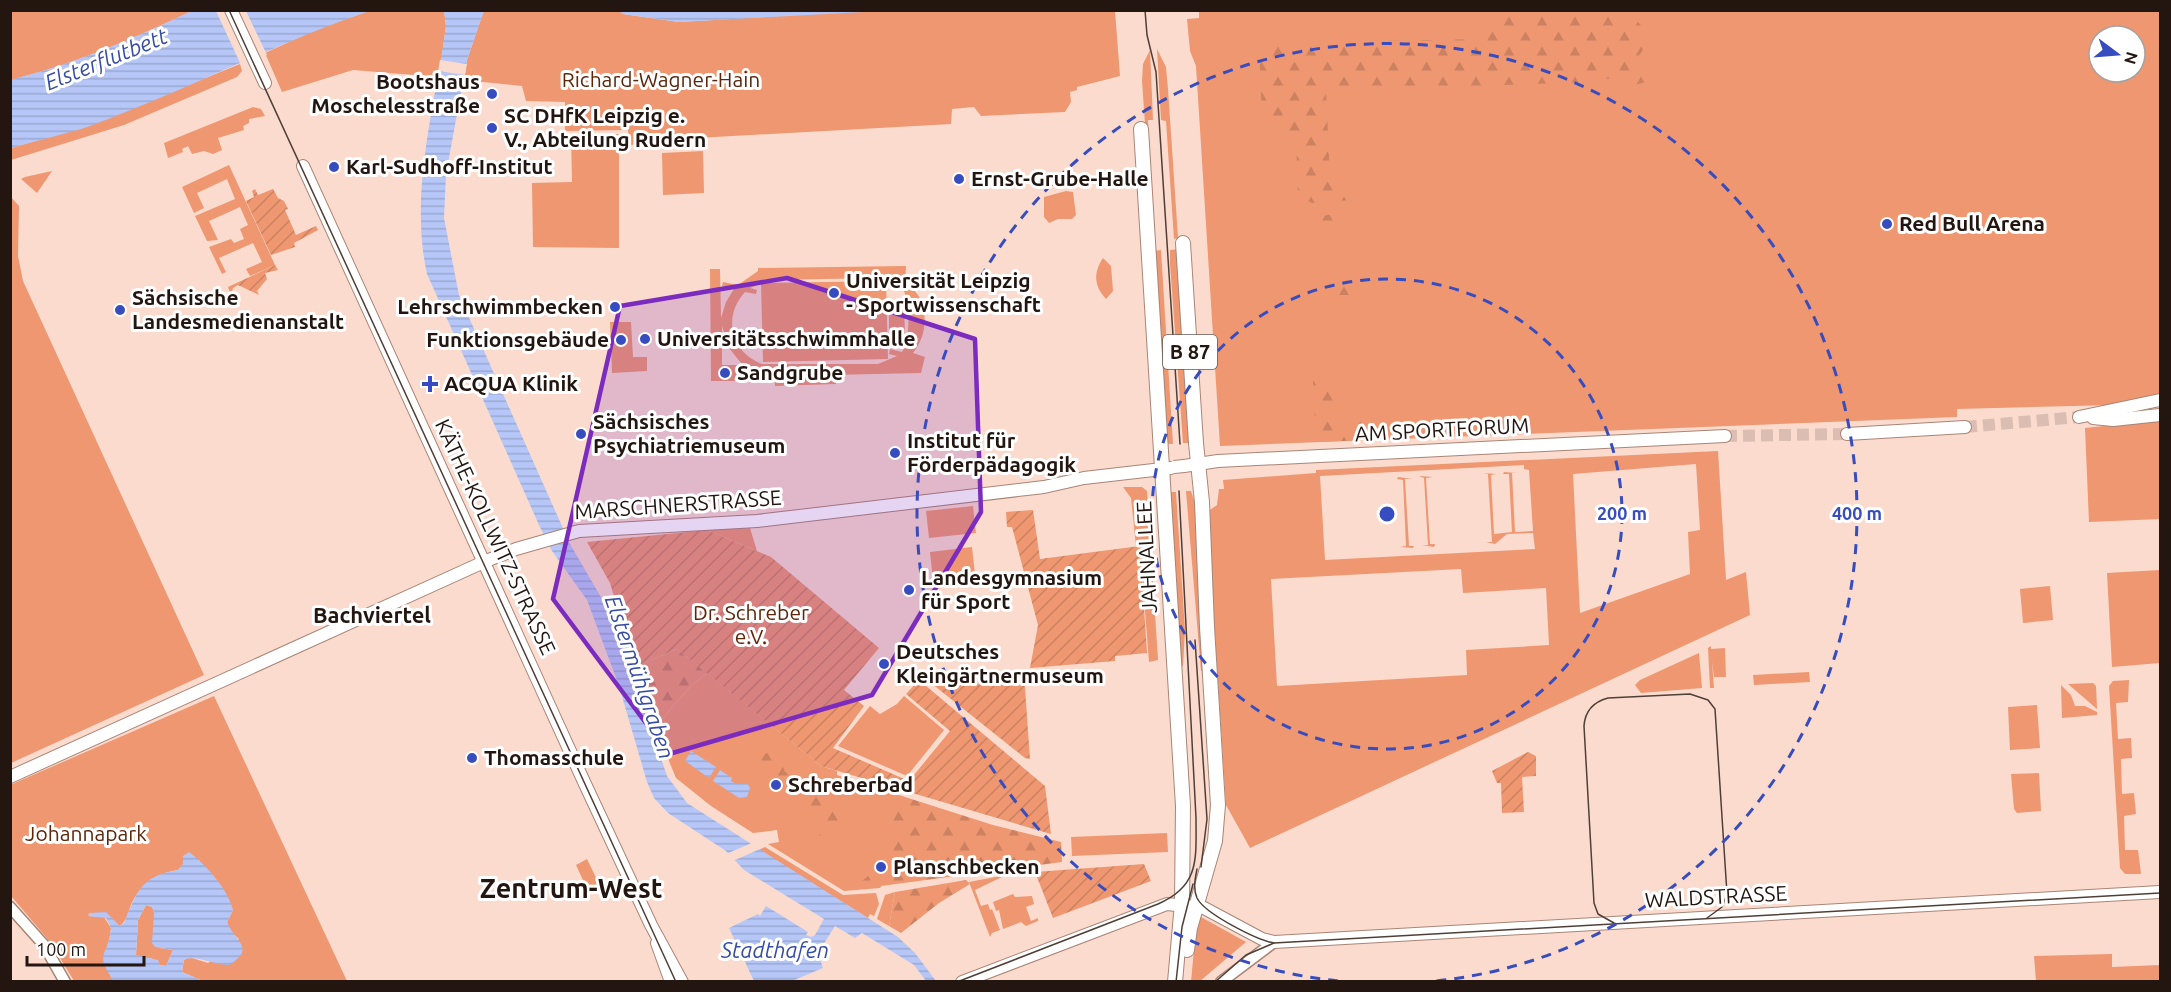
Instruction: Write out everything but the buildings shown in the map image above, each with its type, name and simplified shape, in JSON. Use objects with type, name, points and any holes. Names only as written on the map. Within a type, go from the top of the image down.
[{"type":"main road","points":[[231,10],[265,83]]},
{"type":"main road","name":"JAHNALLEE","points":[[1141,129],[1180,466],[1206,589],[1218,817],[1215,841],[1189,905],[1175,981]]},
{"type":"main road","name":"KÄTHE-KOLLWITZ-STRASSE","points":[[303,166],[651,925],[682,981]]},
{"type":"main road","name":"JAHNALLEE","points":[[1183,243],[1196,443],[1180,466],[1183,802],[1189,905],[1184,981]]},
{"type":"main road","points":[[2160,400],[2079,417],[2113,420],[2160,415]]},
{"type":"main road","points":[[1847,434],[1965,427]]},
{"type":"main road","name":"AM SPORTFORUM","points":[[1180,466],[1635,439],[1725,436]]},
{"type":"main road","name":"MARSCHNERSTRASSE","points":[[10,777],[224,682],[484,562],[568,532],[757,520],[1044,487],[1084,478],[1180,466]]},
{"type":"main road","name":"WALDSTRASSE","points":[[1189,905],[1214,912],[1262,939],[1274,942],[2160,892]]},
{"type":"main road","points":[[962,981],[1153,908],[1189,905]]},
{"type":"main road","name":"KÄTHE-KOLLWITZ-STRASSE","points":[[651,925],[671,981]]},
{"type":"street","points":[[10,907],[44,945],[65,981]]},
{"type":"street","points":[[1221,981],[1274,942]]},
{"type":"highlighted area","points":[[787,278],[975,339],[981,512],[872,695],[669,754],[553,599],[620,306]]},
{"type":"green space","points":[[444,10],[446,26],[439,77],[353,70],[282,92],[265,53],[315,30],[369,11]]},
{"type":"green space","name":"Richard-Wagner-Hain","points":[[484,10],[619,11],[623,14],[679,22],[883,10],[1115,11],[1120,76],[1077,87],[1077,90],[1070,92],[1071,102],[1065,112],[981,116],[974,107],[952,109],[951,124],[660,140],[659,143],[629,145],[628,130],[565,131],[565,102],[526,101],[522,86],[464,80],[467,60]]},
{"type":"green space","points":[[1199,10],[2160,11],[2160,394],[2113,405],[1957,409],[1957,417],[1220,446],[1196,66],[1190,51],[1187,19],[1199,18]]},
{"type":"green space","points":[[11,11],[192,11],[103,50],[11,80]]},
{"type":"green space","points":[[1496,11],[1654,11],[1630,12],[1651,38],[1636,60],[1657,79],[1634,85],[1624,76],[1591,82],[1326,91],[1330,178],[1351,192],[1351,200],[1312,203],[1298,196],[1296,140],[1279,120],[1262,120],[1259,43],[1483,39]]},
{"type":"green space","points":[[1157,49],[1166,67],[1168,89],[1178,238],[1174,239],[1166,121],[1161,120]]},
{"type":"green space","points":[[1150,50],[1153,120],[1148,120],[1155,236],[1153,238],[1142,81],[1143,64]]},
{"type":"green space","points":[[240,64],[242,71],[237,77],[124,125],[11,160],[11,148],[88,126]]},
{"type":"green space","points":[[253,107],[261,109],[265,116],[249,119],[249,123],[243,126],[244,130],[218,138],[222,150],[213,154],[204,151],[192,154],[188,146],[182,149],[183,152],[168,158],[164,143]]},
{"type":"green space","points":[[571,134],[619,134],[619,248],[533,247],[532,183],[572,182]]},
{"type":"green space","points":[[703,151],[704,193],[663,195],[662,153]]},
{"type":"green space","points":[[229,165],[275,265],[250,276],[246,269],[262,262],[253,243],[219,258],[226,272],[222,274],[209,247],[231,239],[234,243],[244,239],[240,229],[248,225],[240,207],[209,221],[218,240],[207,241],[195,216],[235,199],[227,179],[197,193],[204,208],[194,213],[182,187]]},
{"type":"green space","points":[[52,171],[37,193],[21,179],[25,177]]},
{"type":"green space","points":[[255,189],[258,195],[273,189],[278,198],[284,201],[288,209],[285,210],[296,235],[316,226],[318,230],[294,243],[295,247],[271,255],[246,201],[254,197],[252,191]]},
{"type":"green space","points":[[1066,191],[1073,192],[1076,215],[1072,219],[1058,219],[1049,223],[1044,217],[1044,197]]},
{"type":"green space","points":[[10,196],[19,206],[18,256],[23,281],[204,675],[11,763]]},
{"type":"green space","points":[[1356,211],[1354,225],[1345,225],[1345,219],[1336,220],[1326,228],[1315,225],[1314,217]]},
{"type":"green space","points":[[1179,249],[1188,443],[1183,443],[1170,263],[1170,250]]},
{"type":"green space","points":[[1161,250],[1173,444],[1167,444],[1153,251]]},
{"type":"green space","points":[[1103,258],[1111,266],[1113,291],[1106,299],[1096,279]]},
{"type":"green space","points":[[275,265],[278,270],[265,273],[267,279],[257,291],[259,295],[238,285],[233,288],[231,295],[228,287]]},
{"type":"green space","points":[[906,266],[906,280],[918,295],[925,317],[921,340],[913,353],[925,357],[921,373],[741,377],[741,363],[729,348],[722,326],[722,365],[738,365],[738,381],[711,381],[710,269],[720,269],[721,318],[726,302],[734,289],[722,286],[723,282],[738,285],[758,271],[758,268]],"holes":[[[881,278],[893,282],[906,295],[908,331],[905,347],[902,352],[890,349],[889,354],[897,356],[878,364],[762,364],[751,358],[737,343],[732,323],[734,312],[745,292],[756,294],[757,290],[750,288],[771,280]]]},
{"type":"green space","points":[[886,281],[888,359],[763,362],[761,283]]},
{"type":"green space","points":[[1334,281],[1356,283],[1359,295],[1322,295],[1315,292],[1320,285]]},
{"type":"green space","points":[[889,306],[904,306],[905,335],[889,335]]},
{"type":"green space","name":"Funktionsgebäude","points":[[610,322],[631,322],[633,357],[647,357],[647,371],[612,373]]},
{"type":"green space","points":[[836,376],[836,384],[775,386],[775,378]]},
{"type":"green space","points":[[1333,377],[1336,422],[1391,420],[1398,439],[1316,442],[1313,378]]},
{"type":"green space","points":[[2160,420],[2160,519],[2089,522],[2085,428]]},
{"type":"green space","points":[[1718,451],[1726,580],[1746,572],[1750,615],[1250,848],[1226,805],[1207,512],[1217,505],[1219,489],[1224,489],[1223,480],[1316,473],[1316,470]],"holes":[[[1696,464],[1700,530],[1688,532],[1690,574],[1580,613],[1573,474]],[[1524,465],[1524,469],[1529,470],[1533,531],[1515,532],[1512,473],[1517,473],[1504,472],[1503,474],[1509,474],[1512,532],[1494,534],[1491,475],[1496,474],[1483,473],[1488,474],[1492,542],[1486,542],[1495,544],[1507,534],[1533,533],[1535,549],[1325,560],[1320,476]],[[1461,569],[1463,593],[1546,588],[1549,645],[1466,650],[1467,675],[1277,686],[1271,579]]]},
{"type":"green space","points":[[1419,476],[1433,477],[1426,478],[1430,544],[1435,544],[1434,547],[1422,545],[1428,545],[1424,478]]},
{"type":"green space","points":[[1398,477],[1412,479],[1405,479],[1409,546],[1414,546],[1413,548],[1400,547],[1406,546],[1403,480],[1397,479]]},
{"type":"green space","points":[[1123,487],[1142,487],[1147,491],[1158,660],[1149,662],[1140,546],[1136,546],[1131,498]]},
{"type":"green space","points":[[1186,491],[1191,491],[1195,503],[1205,671],[1201,671]]},
{"type":"green space","points":[[1170,492],[1176,492],[1185,630],[1183,666],[1180,666]]},
{"type":"green space","points":[[973,506],[976,533],[929,538],[926,511]]},
{"type":"green space","points":[[1033,510],[1040,559],[1140,546],[1147,653],[1115,656],[1115,661],[1030,668],[1038,625],[1012,527],[1007,527],[1006,512]]},
{"type":"green space","points":[[750,528],[757,551],[707,530]]},
{"type":"green space","name":"Dr. Schreber e.V.","points":[[707,530],[771,557],[879,648],[844,690],[864,706],[833,748],[909,781],[950,731],[906,694],[919,680],[1045,786],[1051,834],[821,766],[677,649],[635,667],[610,583],[587,542]]},
{"type":"green space","points":[[972,547],[976,584],[934,589],[930,552]]},
{"type":"green space","points":[[2160,570],[2160,663],[2112,667],[2107,573]]},
{"type":"green space","points":[[2050,586],[2053,620],[2023,623],[2020,589]]},
{"type":"green space","points":[[1711,646],[1711,649],[1725,648],[1726,677],[1714,677],[1712,661],[1714,688],[1710,688],[1708,648]]},
{"type":"green space","points":[[677,649],[707,673],[689,688],[655,727],[635,667]]},
{"type":"green space","points":[[1699,653],[1702,688],[1641,693],[1635,685],[1640,680]]},
{"type":"green space","points":[[1809,672],[1810,682],[1754,685],[1753,675]]},
{"type":"green space","name":"Schreberbad","points":[[707,673],[821,766],[837,771],[837,775],[935,807],[880,888],[844,891],[768,844],[779,842],[777,830],[753,833],[711,806],[676,778],[655,727],[689,688]]},
{"type":"green space","points":[[928,673],[1024,674],[1030,759],[1025,758],[926,679],[924,677]]},
{"type":"green space","points":[[2129,680],[2128,702],[2116,703],[2118,739],[2131,738],[2132,758],[2121,759],[2122,794],[2134,793],[2136,814],[2124,816],[2125,850],[2138,850],[2141,874],[2125,874],[2120,868],[2109,686],[2113,681]]},
{"type":"green space","points":[[2093,683],[2096,686],[2097,709],[2068,684]]},
{"type":"green space","points":[[2061,685],[2071,695],[2075,706],[2085,706],[2097,712],[2097,715],[2062,718]]},
{"type":"green space","name":"Johannapark","points":[[214,696],[347,981],[203,981],[182,972],[184,960],[189,957],[208,963],[239,939],[230,931],[227,922],[233,910],[199,860],[183,864],[178,870],[162,874],[144,885],[120,926],[103,916],[88,916],[104,917],[111,928],[105,960],[114,981],[74,981],[51,943],[11,896],[10,785]]},
{"type":"green space","points":[[904,696],[944,730],[907,776],[838,746],[870,706],[880,714],[897,704]]},
{"type":"green space","points":[[2037,705],[2040,748],[2010,750],[2008,707]]},
{"type":"green space","points":[[1528,752],[1536,756],[1536,776],[1522,777],[1524,812],[1502,813],[1501,783],[1497,783],[1492,771]]},
{"type":"green space","points":[[767,753],[781,762],[785,772],[795,774],[843,802],[847,816],[832,830],[808,867],[803,864],[826,824],[774,788],[770,772],[751,760]]},
{"type":"green space","points":[[2039,773],[2041,811],[2017,813],[2014,809],[2011,774]]},
{"type":"green space","points":[[848,779],[993,825],[1061,842],[1062,862],[851,890],[873,872],[890,871],[890,844],[897,825],[888,816],[894,799],[846,783]]},
{"type":"green space","points":[[1167,833],[1168,852],[1072,856],[1071,837]]},
{"type":"green space","points":[[765,847],[843,895],[876,893],[879,904],[874,916],[870,914],[868,918],[758,850]]},
{"type":"green space","points":[[587,859],[600,886],[588,891],[576,865]]},
{"type":"green space","points":[[1144,864],[1151,881],[1053,918],[1035,872]]},
{"type":"green space","points":[[1006,875],[975,890],[981,906],[988,904],[990,910],[992,909],[1000,930],[992,933],[990,937],[969,882]]},
{"type":"green space","points":[[966,880],[970,884],[939,903],[901,933],[889,926],[895,892]]},
{"type":"green space","points":[[895,892],[889,926],[877,919],[885,895]]},
{"type":"green space","points":[[1013,894],[1015,897],[1032,896],[1034,904],[1026,907],[1031,921],[1038,918],[1038,921],[1026,926],[1021,922],[1003,929],[999,910],[996,911],[993,902]]},
{"type":"green space","name":"Johannapark","points":[[146,905],[152,907],[154,912],[160,948],[173,950],[166,966],[160,965],[151,958],[141,958],[136,955],[138,920]]},
{"type":"green space","points":[[1201,917],[1246,942],[1200,981],[1191,982],[1195,938]]},
{"type":"green space","points":[[2112,954],[2112,967],[2160,965],[2160,981],[2036,981],[2034,956]]},
{"type":"water","name":"Elsterflutbett","points":[[192,11],[241,11],[221,20],[222,22],[246,11],[369,11],[90,126],[11,148],[10,80],[103,50]]},
{"type":"water","name":"Stadthafen","points":[[444,11],[484,11],[467,60],[446,174],[444,218],[459,295],[570,544],[612,616],[667,776],[687,803],[898,937],[915,953],[936,981],[926,981],[914,965],[862,933],[855,938],[835,926],[818,953],[823,968],[792,981],[754,981],[729,928],[758,914],[760,916],[766,906],[808,932],[806,935],[811,937],[815,935],[824,919],[744,870],[726,851],[668,813],[654,798],[647,782],[619,686],[587,600],[552,551],[539,525],[427,274],[422,243],[422,181],[446,26]]},
{"type":"water","points":[[619,11],[883,11],[679,22],[623,14]]},
{"type":"water","points":[[691,751],[716,767],[709,778],[685,761]]},
{"type":"water","points":[[720,770],[732,778],[731,781],[736,784],[747,783],[750,788],[747,797],[739,798],[713,781]]},
{"type":"water","points":[[189,852],[196,857],[216,878],[226,894],[233,910],[227,922],[241,944],[243,949],[241,954],[229,965],[193,958],[184,960],[182,972],[203,981],[114,981],[103,959],[111,928],[106,918],[88,916],[89,913],[106,912],[120,926],[124,923],[142,886],[156,876],[178,870],[183,864],[183,856]],"holes":[[[146,905],[152,907],[154,912],[152,943],[155,947],[173,950],[166,966],[160,965],[158,960],[136,955],[138,920]]]},
{"type":"pier","points":[[216,11],[246,11],[267,55],[242,67]]},
{"type":"pier","points":[[440,60],[467,64],[465,75],[438,71]]},
{"type":"pier","points":[[754,842],[760,849],[733,861],[726,854]]},
{"type":"tunnel","points":[[1965,427],[2079,417]]},
{"type":"tunnel","points":[[1725,436],[1847,434]]},
{"type":"tram line","points":[[229,10],[676,982]]},
{"type":"tram line","points":[[1145,10],[1147,35],[1156,72],[1180,444]]},
{"type":"tram line","points":[[957,982],[1158,904],[1182,889],[1193,870],[1196,818],[1179,491]]},
{"type":"tram line","points":[[1195,640],[1207,819],[1201,867]]},
{"type":"tram line","points":[[1614,923],[1598,914],[1594,903],[1584,726],[1591,708],[1608,698],[1690,694],[1708,700],[1715,709],[1727,894],[1722,907],[1707,918]]},
{"type":"tram line","points":[[1197,869],[1195,891],[1202,904],[1232,925],[1274,943],[2160,893]]},
{"type":"tram line","points":[[1176,982],[1182,927],[1193,884]]},
{"type":"tram line","points":[[1215,982],[1246,955],[1274,943]]},
{"type":"place","name":"Bootshaus Moschelesstraße","points":[[492,94]]},
{"type":"place","name":"SC DHfK Leipzig e. V., Abteilung Rudern","points":[[492,128]]},
{"type":"place","name":"Karl-Sudhoff-Institut","points":[[334,167]]},
{"type":"place","name":"Ernst-Grube-Halle","points":[[959,179]]},
{"type":"place","name":"Red Bull Arena","points":[[1887,224]]},
{"type":"place","name":"Universität Leipzig - Sportwissenschaft","points":[[834,293]]},
{"type":"place","name":"Lehrschwimmbecken","points":[[615,307]]},
{"type":"place","name":"Sächsische Landesmedienanstalt","points":[[120,310]]},
{"type":"place","name":"Universitätsschwimmhalle","points":[[645,339]]},
{"type":"place","name":"Funktionsgebäude","points":[[621,340]]},
{"type":"place","name":"Sandgrube","points":[[725,373]]},
{"type":"place","name":"ACQUA Klinik","points":[[430,384]]},
{"type":"place","name":"Sächsisches Psychiatriemuseum","points":[[581,434]]},
{"type":"place","name":"Institut für Förderpädagogik","points":[[895,453]]},
{"type":"place","name":"Landesgymnasium für Sport","points":[[909,590]]},
{"type":"place","name":"Deutsches Kleingärtnermuseum","points":[[884,664]]},
{"type":"place","name":"Thomasschule","points":[[472,758]]},
{"type":"place","name":"Schreberbad","points":[[776,785]]},
{"type":"place","name":"Planschbecken","points":[[881,867]]},
{"type":"district","name":"Bachviertel","points":[[372,615]]},
{"type":"district","name":"Zentrum-West","points":[[571,889]]},
{"type":"water label","name":"Elstermühlgraben","points":[[640,677]]}]
